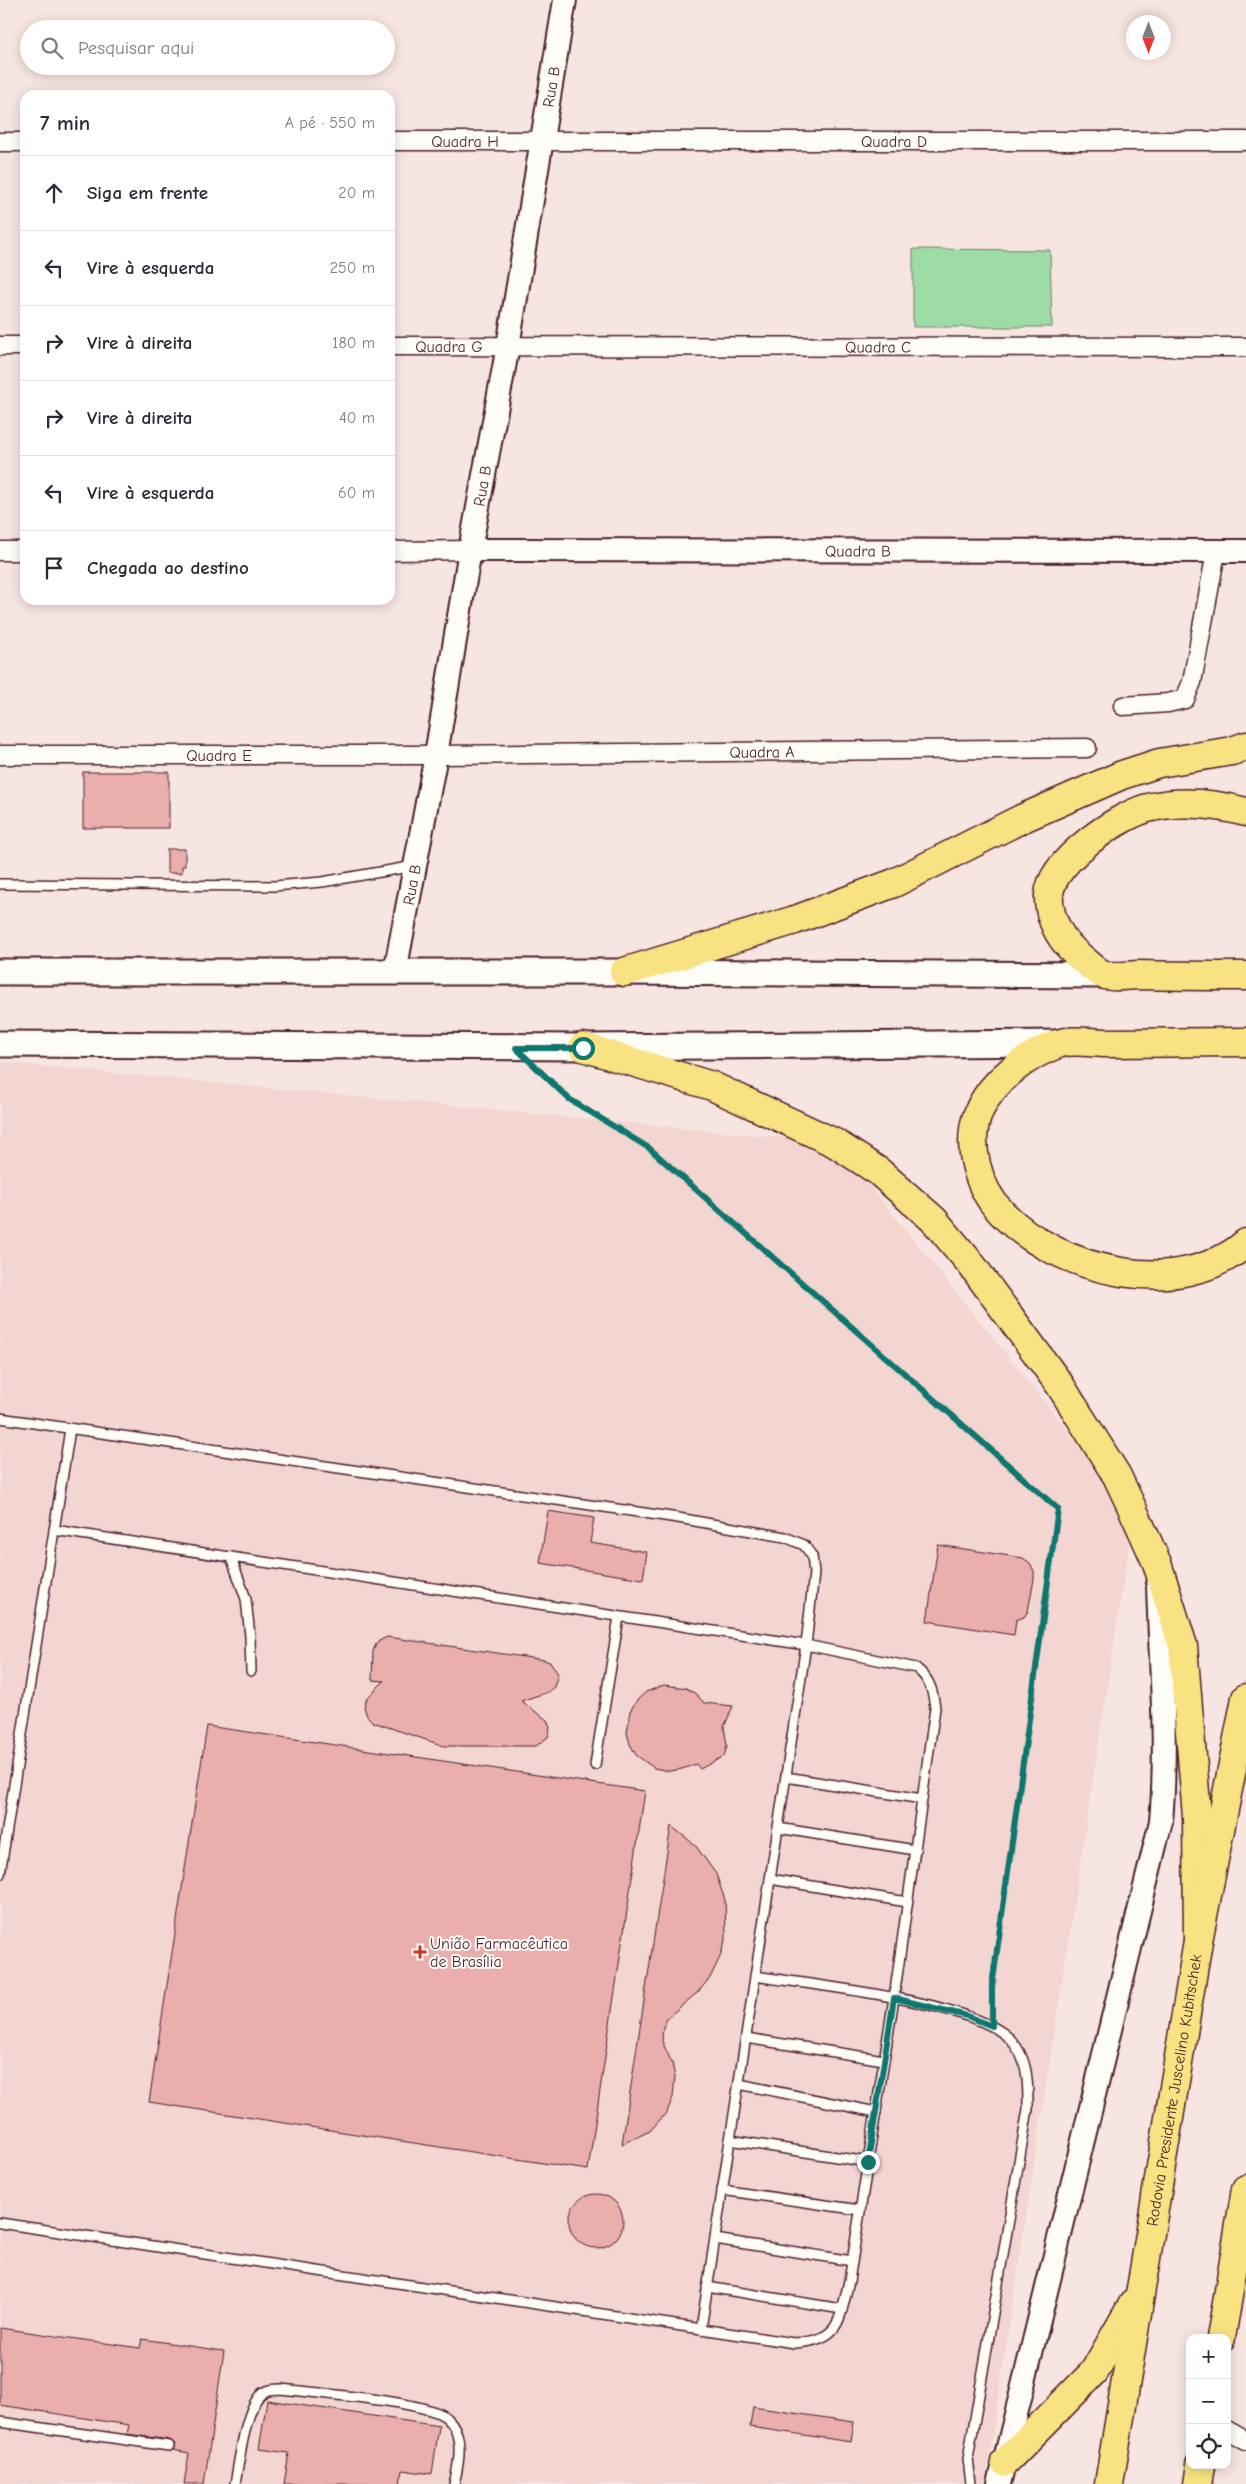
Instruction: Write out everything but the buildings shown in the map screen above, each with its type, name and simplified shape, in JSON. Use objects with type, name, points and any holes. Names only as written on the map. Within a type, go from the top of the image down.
[{"type":"highway","points":[[624,972],[794,920],[894,883],[1021,819],[1122,775],[1159,763],[1232,751],[1246,746]]},
{"type":"highway","points":[[1246,812],[1200,803],[1151,807],[1119,820],[1080,848],[1052,882],[1049,894],[1050,908],[1062,938],[1071,949],[1104,975],[1246,976]]},
{"type":"highway","points":[[1246,1042],[1059,1043],[1008,1074],[992,1091],[979,1112],[974,1137],[975,1162],[982,1182],[1001,1213],[1041,1243],[1102,1270],[1122,1274],[1145,1275],[1192,1271],[1215,1263],[1236,1252],[1246,1243]]},
{"type":"highway","points":[[583,1048],[712,1086],[835,1143],[878,1172],[934,1220],[971,1264],[1060,1385],[1117,1476],[1158,1563],[1183,1646],[1197,1817],[1198,1941]]},
{"type":"highway","name":"Rodovia Presidente Juscelino Kubitschek","points":[[1109,2484],[1198,1941],[1246,1698]]},
{"type":"highway","points":[[1222,2334],[1246,2189]]},
{"type":"highway","points":[[1002,2473],[1094,2372],[1142,2290]]},
{"type":"highway","points":[[1198,2484],[1200,2469]]},
{"type":"main road","points":[[0,972],[624,972],[1104,975]]},
{"type":"main road","points":[[0,1044],[583,1048],[1059,1043]]},
{"type":"street","name":"Rua B","points":[[395,972],[436,755],[470,550],[508,346],[540,141],[565,0]]},
{"type":"street","name":"Quadra H","points":[[395,141],[540,141]]},
{"type":"street","name":"Quadra D","points":[[540,141],[1246,141]]},
{"type":"street","points":[[0,142],[20,142]]},
{"type":"street","points":[[0,346],[20,346]]},
{"type":"street","name":"Quadra G","points":[[395,346],[508,346]]},
{"type":"street","name":"Quadra C","points":[[508,346],[1246,347]]},
{"type":"street","points":[[395,550],[470,550]]},
{"type":"street","name":"Quadra B","points":[[470,550],[1246,551]]},
{"type":"street","points":[[0,551],[20,551]]},
{"type":"street","points":[[1123,706],[1168,703],[1185,699],[1192,682],[1216,552]]},
{"type":"street","name":"Quadra A","points":[[436,755],[1087,748]]},
{"type":"street","name":"Quadra E","points":[[0,755],[436,755]]},
{"type":"street","points":[[1002,2473],[1161,1821],[1164,1755],[1158,1563]]},
{"type":"street","points":[[1231,2432],[1246,2441]]},
{"type":"lane","points":[[0,884],[274,886],[322,882],[415,866]]},
{"type":"lane","points":[[0,1418],[678,1518],[785,1537],[804,1545],[812,1556],[814,1573],[806,1645],[701,2329]]},
{"type":"lane","points":[[0,1874],[70,1429]]},
{"type":"lane","points":[[0,2223],[794,2343],[816,2342],[832,2332],[842,2309],[852,2261],[894,1998],[935,1708],[934,1696],[926,1676],[916,1668],[806,1645],[54,1530]]},
{"type":"lane","points":[[231,1557],[246,1599],[251,1671]]},
{"type":"lane","points":[[595,1765],[619,1617]]},
{"type":"lane","points":[[786,1777],[922,1799]]},
{"type":"lane","points":[[778,1828],[915,1850]]},
{"type":"lane","points":[[770,1879],[907,1902]]},
{"type":"lane","points":[[755,1976],[894,1998],[967,2016],[992,2026],[1009,2038],[1022,2056],[1028,2078],[1028,2109],[968,2459],[971,2484]]},
{"type":"lane","points":[[746,2038],[884,2060]]},
{"type":"lane","points":[[739,2084],[876,2112]]},
{"type":"lane","points":[[730,2140],[868,2162]]},
{"type":"lane","points":[[722,2190],[860,2210]]},
{"type":"lane","points":[[715,2239],[852,2261]]},
{"type":"lane","points":[[708,2287],[842,2309]]},
{"type":"lane","points":[[235,2484],[250,2413],[256,2399],[265,2391],[281,2389],[425,2407],[447,2418],[457,2434],[459,2454],[454,2484]]},
{"type":"lane","points":[[0,2422],[169,2446]]},
{"type":"path","points":[[516,1048],[569,1099],[649,1148],[1058,1509],[992,1987],[992,2026]]},
{"type":"shaded area","points":[[0,1062],[835,1143],[1134,1512],[985,2484],[0,2484]]},
{"type":"green space","points":[[913,249],[1050,250],[1052,327],[913,327]]},
{"type":"place","name":"União Farmacêutica de Brasília","points":[[420,1952]]},
{"type":"route","points":[[583,1048],[516,1048],[569,1099],[649,1148],[1058,1509],[992,1987],[992,2026],[967,2016],[894,1998],[868,2162]]}]
